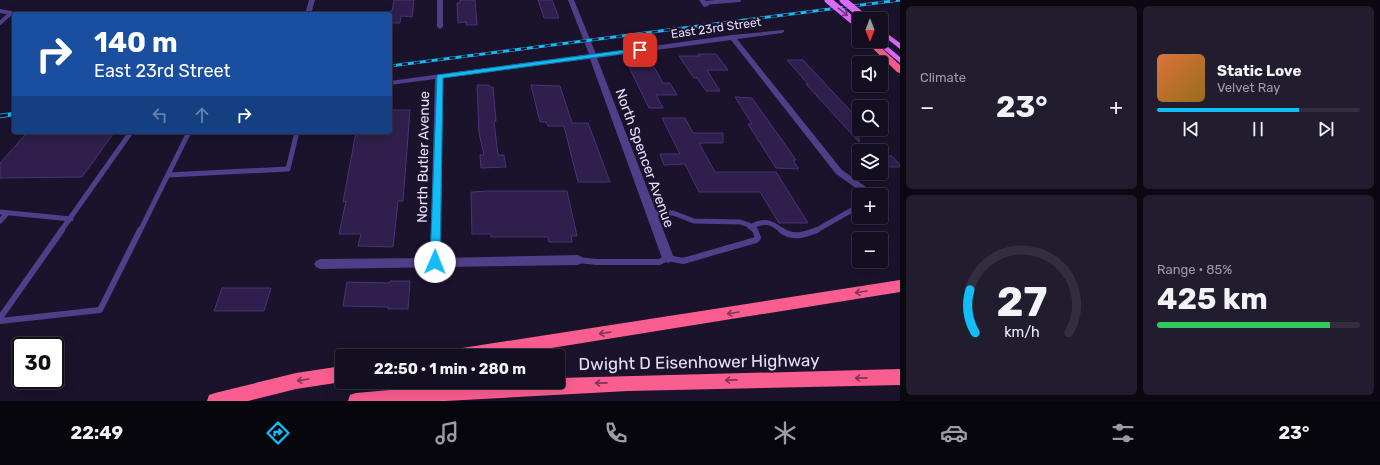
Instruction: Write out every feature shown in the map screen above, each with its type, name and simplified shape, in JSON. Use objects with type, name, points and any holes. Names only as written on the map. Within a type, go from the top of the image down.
[{"type":"highway","points":[[876,48],[900,70]]},
{"type":"highway","points":[[500,349],[900,286]]},
{"type":"highway","points":[[215,401],[296,381],[335,375]]},
{"type":"highway","name":"Dwight D Eisenhower Highway","points":[[356,401],[453,391],[535,386],[900,377]]},
{"type":"main road","points":[[828,0],[852,20]]},
{"type":"main road","points":[[843,0],[858,12]]},
{"type":"main road","points":[[888,37],[900,47]]},
{"type":"main road","points":[[885,48],[900,61]]},
{"type":"street","points":[[309,12],[312,0]]},
{"type":"street","points":[[440,0],[440,27]]},
{"type":"street","name":"North Spencer Avenue","points":[[571,0],[668,258]]},
{"type":"street","name":"East 23rd Street","points":[[392,83],[782,31]]},
{"type":"street","points":[[732,37],[839,172],[860,188]]},
{"type":"street","name":"North Butler Avenue","points":[[435,262],[439,77]]},
{"type":"street","points":[[320,264],[578,260]]},
{"type":"lane","points":[[704,3],[739,0]]},
{"type":"lane","points":[[0,11],[11,13],[8,18],[0,23]]},
{"type":"lane","points":[[0,319],[131,134]]},
{"type":"lane","points":[[0,319],[100,310],[188,134]]},
{"type":"lane","points":[[168,175],[288,168],[296,134]]},
{"type":"lane","points":[[750,226],[759,223],[771,222],[778,226],[784,233],[789,235],[805,234],[852,210]]},
{"type":"lane","points":[[0,212],[71,219]]},
{"type":"lane","points":[[0,221],[7,213]]},
{"type":"lane","points":[[578,260],[597,262],[659,262],[668,258],[683,261],[756,240],[757,235],[750,226],[734,221],[695,222],[672,213],[652,213]]},
{"type":"building","points":[[394,0],[414,0],[412,17],[401,16],[400,23],[392,23],[392,12],[390,11],[392,11]]},
{"type":"building","points":[[460,0],[475,0],[477,25],[466,25],[466,22],[458,23],[457,3],[460,3]]},
{"type":"building","points":[[538,0],[552,0],[559,18],[544,18]]},
{"type":"building","points":[[698,54],[716,54],[728,70],[707,70],[720,91],[706,91],[697,78],[694,78],[679,56],[700,56]]},
{"type":"building","points":[[787,60],[803,60],[852,112],[852,134],[806,84],[808,84]]},
{"type":"building","points":[[628,65],[653,65],[663,83],[670,83],[677,95],[656,95],[663,108],[649,108]]},
{"type":"building","points":[[477,85],[489,85],[490,87],[493,87],[496,121],[494,121],[498,155],[504,155],[506,167],[481,168],[480,155],[484,155],[479,133]]},
{"type":"building","points":[[531,85],[560,86],[572,123],[588,123],[610,182],[578,182],[564,126],[548,126],[546,122],[540,122]]},
{"type":"building","points":[[735,97],[752,98],[796,160],[793,160],[799,169],[776,168],[748,124],[752,124]]},
{"type":"building","points":[[392,110],[410,110],[403,201],[398,201],[393,247],[358,246],[361,234],[339,234],[346,201],[343,202],[356,134],[392,134]]},
{"type":"building","points":[[662,118],[685,118],[693,133],[723,133],[723,143],[699,143],[715,172],[776,172],[808,223],[779,223],[760,192],[699,192],[685,164],[664,165],[660,154],[680,154]]},
{"type":"building","points":[[26,134],[113,134],[82,177],[0,178],[0,163]]},
{"type":"building","points":[[854,136],[859,136],[859,142]]},
{"type":"building","points":[[888,156],[892,156],[900,167],[888,167]]},
{"type":"building","points":[[567,191],[577,236],[571,236],[572,242],[549,242],[548,237],[491,237],[491,234],[472,234],[471,192]]},
{"type":"building","points":[[390,281],[410,281],[408,309],[343,306],[347,282],[390,283]]},
{"type":"building","points":[[222,288],[271,288],[264,311],[214,311]]},
{"type":"railway","points":[[392,66],[900,0]]},
{"type":"railway","points":[[0,116],[12,114]]},
{"type":"route","points":[[435,262],[439,77],[640,50]]}]
